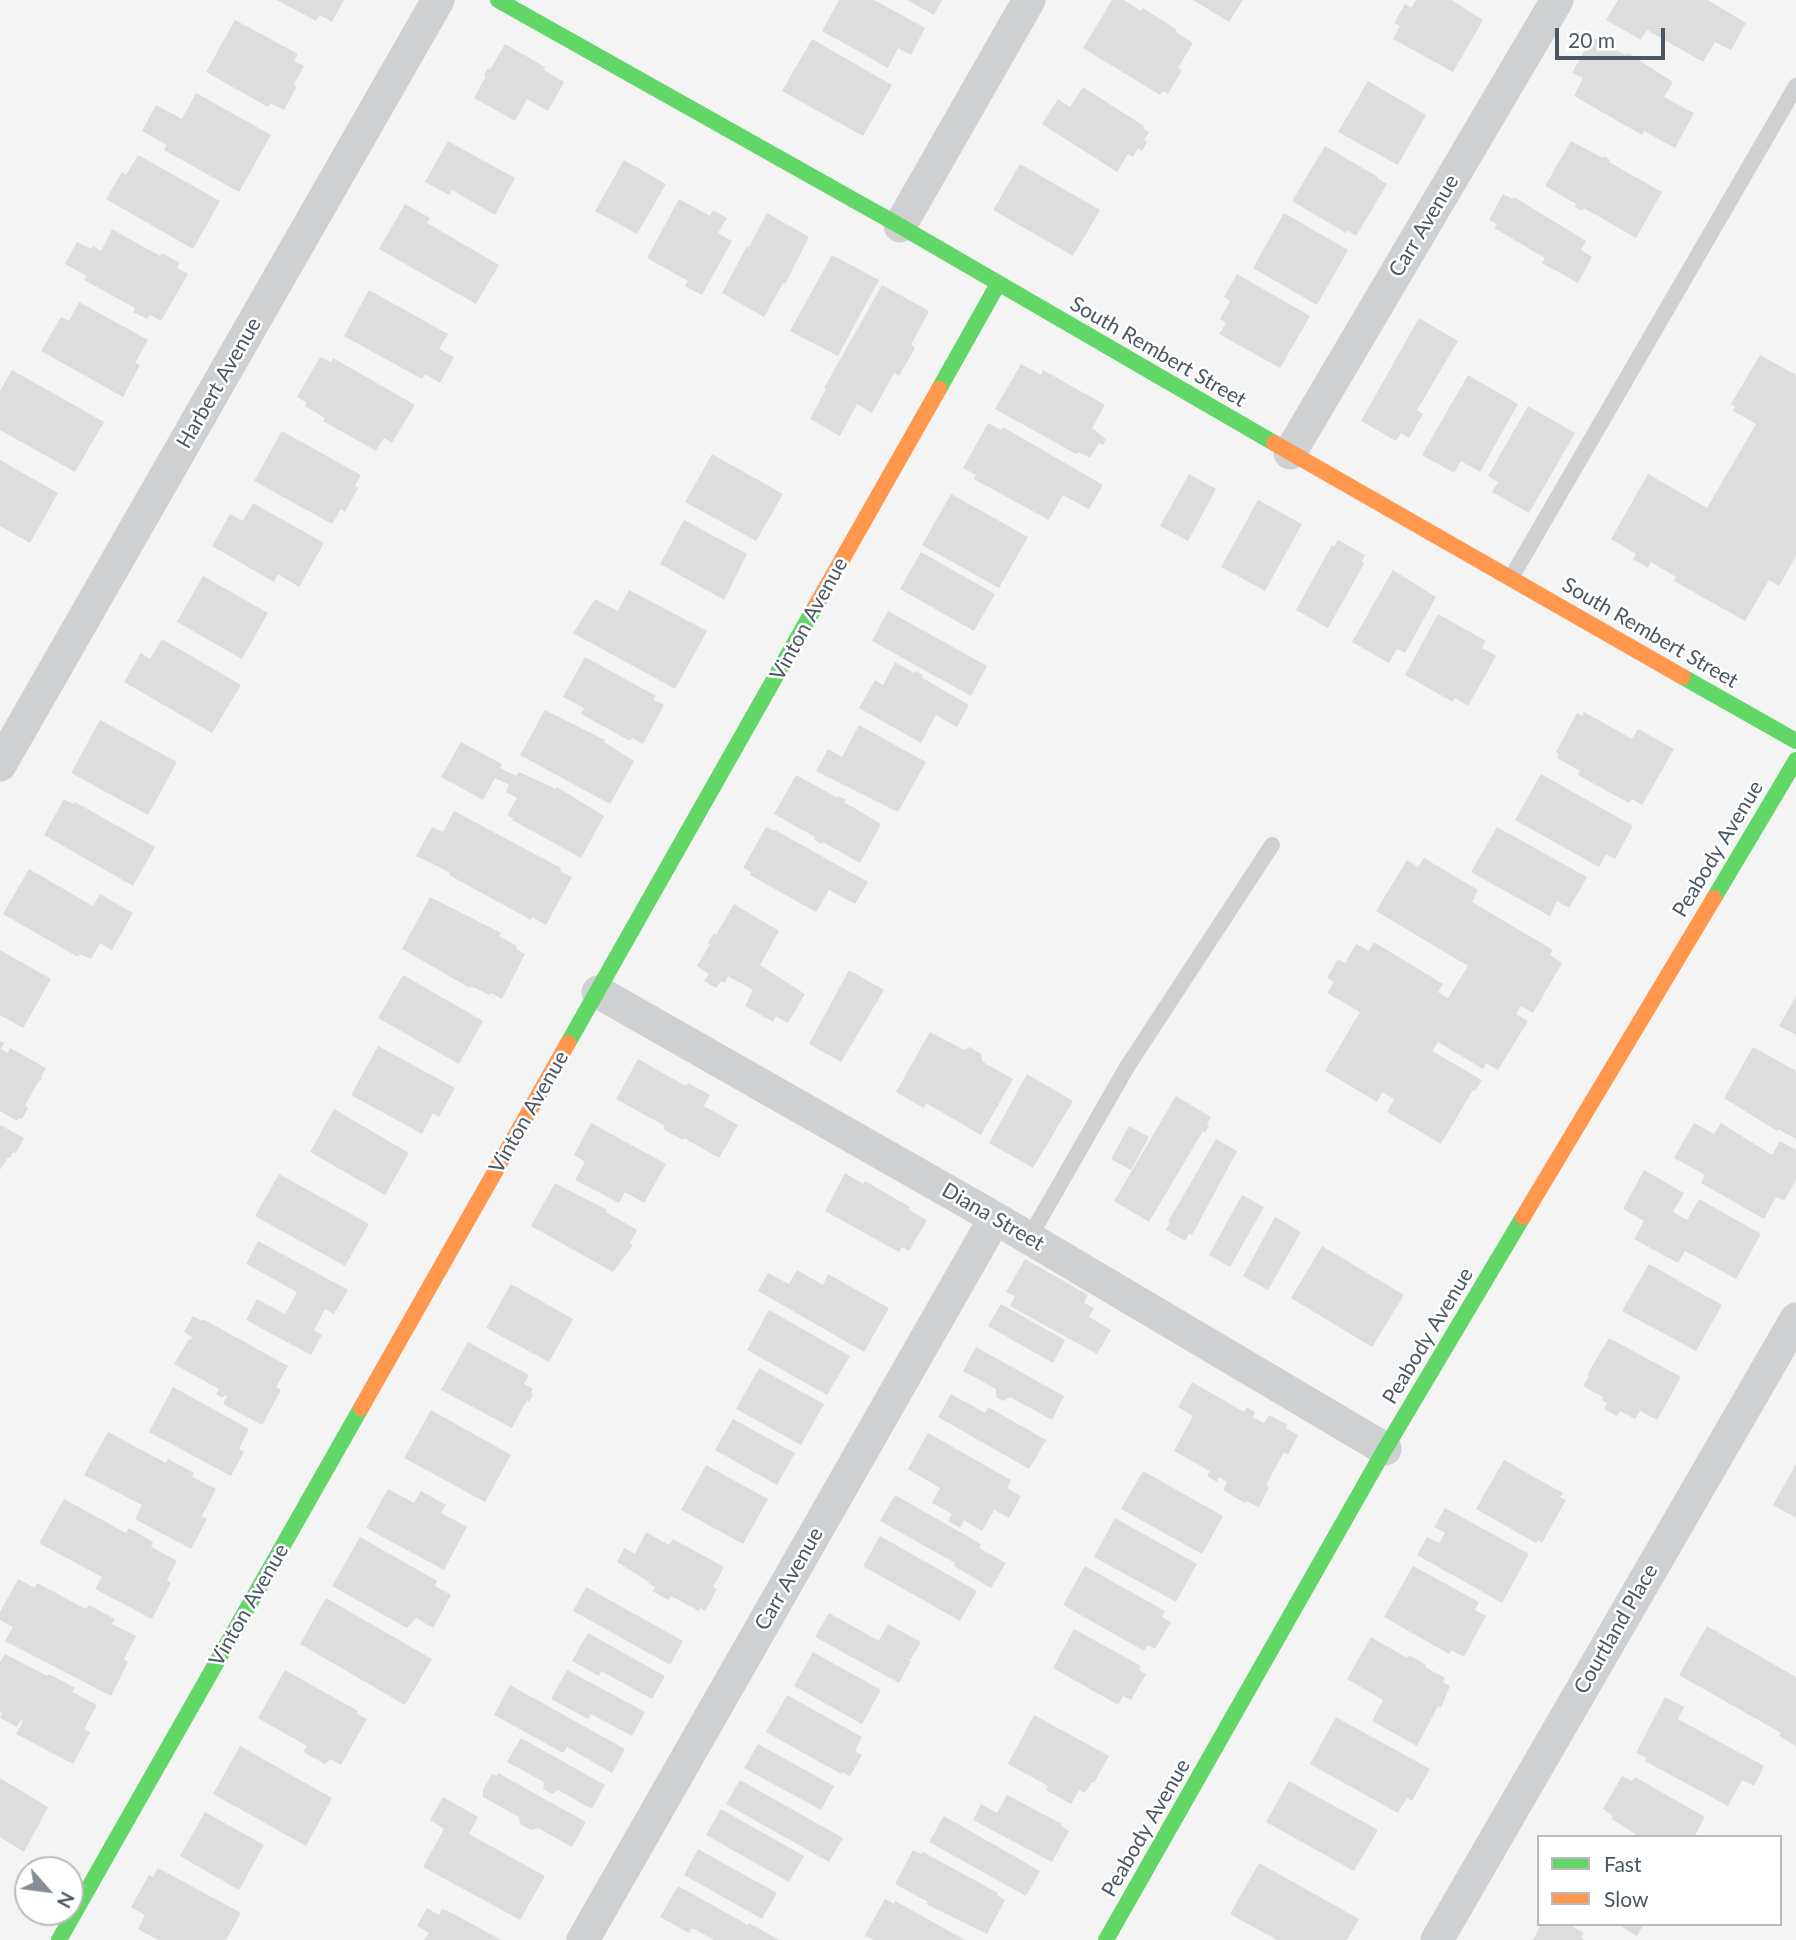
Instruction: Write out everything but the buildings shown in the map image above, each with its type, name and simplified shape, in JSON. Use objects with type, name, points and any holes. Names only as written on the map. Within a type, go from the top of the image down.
[{"type":"street","name":"Harbert Avenue","points":[[0,765],[438,0]]},
{"type":"street","name":"South Rembert Street","points":[[498,0],[900,226],[1290,453],[1796,741]]},
{"type":"street","points":[[900,226],[1029,0]]},
{"type":"street","name":"Carr Avenue","points":[[1290,453],[1557,0]]},
{"type":"street","name":"Vinton Avenue","points":[[59,1940],[998,284]]},
{"type":"street","name":"Peabody Avenue","points":[[1106,1940],[1385,1449],[1796,760]]},
{"type":"street","name":"Diana Street","points":[[598,992],[1030,1238],[1385,1449]]},
{"type":"street","name":"Carr Avenue","points":[[583,1940],[995,1218]]},
{"type":"street","name":"Courtland Place","points":[[1437,1940],[1796,1318]]},
{"type":"lane","points":[[1511,578],[1796,86]]},
{"type":"lane","points":[[1030,1238],[1127,1067],[1272,845]]},
{"type":"traffic: fast","points":[[498,0],[900,226],[1274,443]]},
{"type":"traffic: fast","points":[[939,389],[998,284]]},
{"type":"traffic: fast","points":[[568,1043],[815,607]]},
{"type":"traffic: fast","points":[[1683,677],[1796,741]]},
{"type":"traffic: fast","points":[[1714,898],[1796,760]]},
{"type":"traffic: fast","points":[[1106,1940],[1385,1449],[1523,1217]]},
{"type":"traffic: fast","points":[[59,1940],[361,1408]]},
{"type":"traffic: slow","points":[[815,607],[939,389]]},
{"type":"traffic: slow","points":[[1274,443],[1683,677]]},
{"type":"traffic: slow","points":[[1523,1217],[1714,898]]},
{"type":"traffic: slow","points":[[361,1408],[568,1043]]}]
